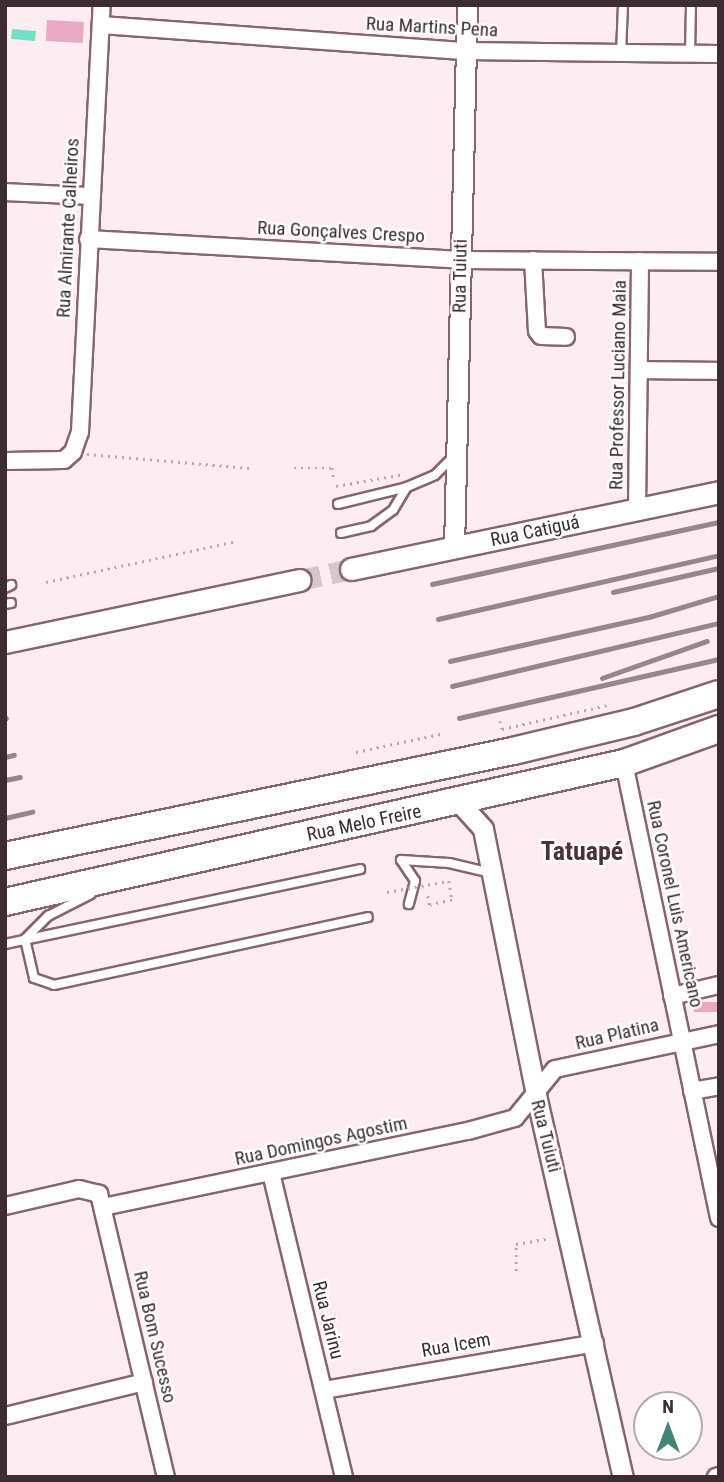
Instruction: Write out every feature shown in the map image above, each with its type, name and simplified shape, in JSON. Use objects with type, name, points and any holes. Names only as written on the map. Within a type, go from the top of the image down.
[{"type":"highway","name":"Rua Melo Freire","points":[[5,856],[513,751],[634,722],[719,694]]},
{"type":"highway","name":"Rua Melo Freire","points":[[5,902],[624,763],[719,729]]},
{"type":"highway","points":[[15,930],[43,908],[58,890]]},
{"type":"main road","name":"Rua Catiguá","points":[[351,569],[719,492]]},
{"type":"main road","points":[[5,642],[300,580]]},
{"type":"street","name":"Rua Almirante Calheiros","points":[[73,453],[80,432],[90,196],[102,5]]},
{"type":"street","name":"Rua Tuiuti","points":[[454,548],[467,5]]},
{"type":"street","name":"Rua Martins Pena","points":[[101,25],[466,51],[719,54]]},
{"type":"street","points":[[5,192],[90,196]]},
{"type":"street","name":"Rua Gonçalves Crespo","points":[[88,239],[461,260],[719,262]]},
{"type":"street","points":[[533,260],[537,331],[541,336],[566,337]]},
{"type":"street","name":"Rua Professor Luciano Maia","points":[[637,509],[641,370],[640,261]]},
{"type":"street","points":[[641,370],[719,371]]},
{"type":"street","points":[[5,461],[51,463],[73,453]]},
{"type":"street","name":"Rua Coronel Luis Americano","points":[[624,763],[719,1218]]},
{"type":"street","name":"Rua Tuiuti","points":[[459,802],[483,829],[536,1095],[595,1343],[623,1477]]},
{"type":"street","points":[[672,996],[719,985]]},
{"type":"street","name":"Rua Platina","points":[[536,1095],[555,1069],[719,1034]]},
{"type":"street","points":[[692,1091],[719,1086]]},
{"type":"street","name":"Rua Domingos Agostim","points":[[103,1207],[271,1173],[515,1118],[536,1095]]},
{"type":"street","name":"Rua Jarinu","points":[[271,1173],[344,1477]]},
{"type":"street","points":[[5,1206],[79,1189],[99,1194],[103,1207]]},
{"type":"street","name":"Rua Bom Sucesso","points":[[103,1207],[166,1477]]},
{"type":"street","name":"Rua Icem","points":[[324,1390],[595,1343]]},
{"type":"street","points":[[5,1416],[144,1382]]},
{"type":"lane","points":[[621,53],[623,5]]},
{"type":"lane","points":[[690,53],[691,5]]},
{"type":"lane","points":[[338,504],[407,487],[435,475],[456,453]]},
{"type":"lane","points":[[341,533],[371,526],[393,510],[407,487]]},
{"type":"lane","points":[[409,904],[415,881],[401,860],[449,863],[492,873]]},
{"type":"lane","points":[[15,930],[360,869]]},
{"type":"lane","points":[[5,944],[15,930],[48,916],[117,876]]},
{"type":"lane","points":[[15,930],[34,978],[54,985],[368,917]]},
{"type":"path","points":[[73,453],[249,468]]},
{"type":"path","points":[[294,468],[332,468],[334,480]]},
{"type":"path","points":[[336,486],[410,473]]},
{"type":"path","points":[[46,582],[237,541]]},
{"type":"path","points":[[500,721],[502,729],[615,704]]},
{"type":"path","points":[[356,752],[445,733]]},
{"type":"path","points":[[387,892],[449,881],[452,900],[429,905],[427,892]]},
{"type":"path","points":[[516,1272],[514,1250],[520,1241],[570,1235]]},
{"type":"shaded area","points":[[47,20],[84,22],[83,43],[46,41]]},
{"type":"shaded area","points":[[12,29],[36,31],[35,41],[11,39]]},
{"type":"shaded area","points":[[694,1002],[719,1002],[719,1012],[694,1012]]},
{"type":"tunnel","points":[[300,580],[351,569]]},
{"type":"railway","points":[[432,584],[719,522]]},
{"type":"railway","points":[[438,619],[719,555]]},
{"type":"railway","points":[[613,592],[719,568]]},
{"type":"railway","points":[[450,661],[649,617],[719,596]]},
{"type":"railway","points":[[452,686],[719,623]]},
{"type":"railway","points":[[602,678],[707,641]]},
{"type":"railway","points":[[459,718],[719,659]]},
{"type":"railway","points":[[5,757],[14,755]]},
{"type":"railway","points":[[5,780],[20,777]]},
{"type":"railway","points":[[5,818],[32,812]]},
{"type":"district","name":"Tatuapé","points":[[582,852]]}]
